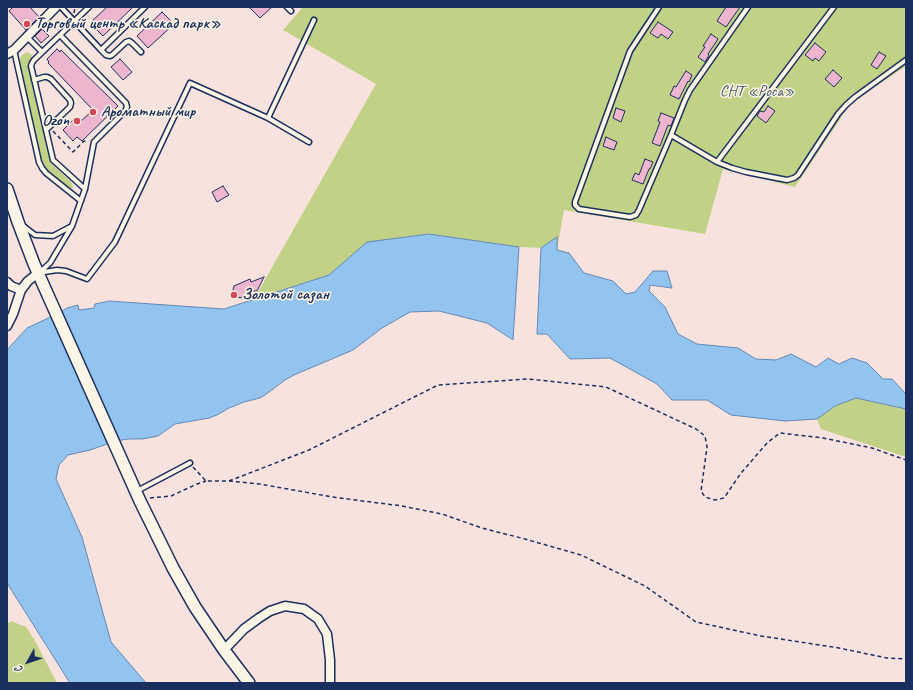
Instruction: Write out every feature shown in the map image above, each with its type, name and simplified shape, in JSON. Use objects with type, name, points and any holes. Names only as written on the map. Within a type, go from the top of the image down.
[{"type":"main road","points":[[7,189],[38,273],[117,451],[173,568],[195,607],[224,650],[249,683]]},
{"type":"street","points":[[11,52],[56,7]]},
{"type":"street","points":[[7,326],[13,314],[21,290],[28,281],[38,273]]},
{"type":"street","points":[[8,286],[21,290]]},
{"type":"street","points":[[224,650],[244,629],[270,611],[285,606],[304,609],[318,619],[327,634],[330,660],[330,683]]},
{"type":"lane","points":[[61,7],[106,55],[112,55],[129,41],[141,52]]},
{"type":"lane","points":[[85,189],[53,160],[47,128],[31,66],[42,52],[89,7]]},
{"type":"lane","points":[[102,50],[145,7]]},
{"type":"lane","points":[[287,7],[291,11]]},
{"type":"lane","points":[[659,7],[630,51],[575,202],[576,208],[630,217],[636,215],[685,100],[748,7]]},
{"type":"lane","points":[[717,162],[834,7]]},
{"type":"lane","points":[[268,118],[314,20]]},
{"type":"lane","points":[[38,273],[50,264],[72,226],[85,189],[93,146],[96,140],[125,111],[127,107],[126,103],[60,35]]},
{"type":"lane","points":[[27,37],[42,52]]},
{"type":"lane","points":[[11,52],[39,162],[46,173],[81,201]]},
{"type":"lane","points":[[671,135],[717,162],[732,168],[787,180],[794,178],[798,175],[838,114],[846,105],[906,60]]},
{"type":"lane","points":[[34,80],[48,77],[70,100],[71,103],[70,107],[47,128]]},
{"type":"lane","points":[[38,273],[57,270],[66,271],[87,278],[115,242],[190,83],[268,118],[309,142]]},
{"type":"lane","points":[[18,222],[35,235],[52,236],[72,226]]},
{"type":"lane","points":[[138,496],[190,464]]},
{"type":"path","points":[[47,128],[73,152],[84,141],[93,146]]},
{"type":"path","points":[[229,480],[309,450],[438,385],[528,379],[606,387],[696,429],[705,436],[707,447],[701,491],[705,497],[715,500],[724,498],[741,473],[768,442],[780,434],[823,438],[872,448],[906,460]]},
{"type":"path","points":[[190,464],[206,481]]},
{"type":"path","points":[[138,496],[171,496],[206,481],[229,480],[332,497],[402,506],[442,514],[482,528],[581,555],[645,586],[696,622],[761,636],[839,648],[887,658],[906,659]]},
{"type":"green space","name":"СНТ «Роса»","points":[[303,7],[906,7],[906,66],[851,103],[795,187],[723,169],[705,234],[564,210],[557,250],[557,237],[541,248],[519,247],[429,234],[367,242],[329,275],[254,299],[376,84],[283,30]]},
{"type":"green space","points":[[27,52],[32,55],[33,58],[30,67],[30,74],[51,162],[72,183],[73,187],[70,190],[68,190],[48,172],[43,165],[20,66],[20,59],[22,55]]},
{"type":"green space","points":[[856,398],[906,409],[906,457],[821,429],[817,419],[835,406]]},
{"type":"green space","points":[[11,621],[26,627],[57,683],[7,683],[7,624]]},
{"type":"water","points":[[429,234],[519,247],[513,340],[487,323],[439,311],[410,312],[382,328],[353,350],[294,375],[260,398],[244,402],[209,418],[175,424],[158,436],[116,441],[90,450],[68,455],[59,465],[56,479],[82,537],[111,642],[146,683],[70,683],[7,583],[7,350],[27,328],[67,308],[78,305],[79,310],[94,308],[95,304],[109,301],[224,309],[329,275],[367,242]]},
{"type":"water","points":[[557,237],[557,250],[569,253],[584,273],[613,281],[626,294],[635,292],[653,271],[667,271],[672,288],[650,285],[649,291],[665,307],[678,334],[697,344],[738,348],[756,359],[776,360],[791,354],[816,367],[828,358],[839,364],[852,358],[867,363],[883,379],[892,379],[906,394],[906,409],[856,398],[835,406],[817,419],[785,421],[731,415],[707,400],[672,400],[657,384],[610,358],[570,359],[547,334],[537,334],[541,248]]},
{"type":"building","name":"Торговый центр «Каскад парк»","points":[[13,7],[30,7],[39,17],[26,30],[9,11]]},
{"type":"building","points":[[107,7],[133,7],[103,36],[90,23]]},
{"type":"building","points":[[249,7],[272,7],[260,18]]},
{"type":"building","points":[[726,7],[740,7],[726,27],[717,21]]},
{"type":"building","points":[[162,12],[174,24],[148,48],[137,36]]},
{"type":"building","points":[[658,22],[673,32],[668,39],[661,34],[658,38],[650,33]]},
{"type":"building","points":[[42,29],[49,36],[41,43],[35,36]]},
{"type":"building","points":[[711,34],[718,39],[708,54],[709,55],[705,62],[698,57]]},
{"type":"building","points":[[815,43],[826,52],[819,61],[815,58],[813,61],[805,55]]},
{"type":"building","points":[[57,49],[60,52],[61,50],[118,106],[82,141],[77,137],[73,141],[63,130],[76,117],[80,122],[93,110],[48,63],[49,62],[47,59]]},
{"type":"building","points":[[879,52],[886,56],[877,69],[871,65]]},
{"type":"building","points":[[120,59],[132,72],[123,80],[111,67]]},
{"type":"building","points":[[833,70],[842,78],[834,87],[825,79]]},
{"type":"building","points":[[686,71],[692,75],[679,99],[670,95],[674,86],[676,87]]},
{"type":"building","points":[[768,106],[775,111],[766,123],[757,116],[760,111],[764,112]]},
{"type":"building","points":[[616,108],[625,111],[621,122],[613,118]]},
{"type":"building","points":[[661,113],[674,118],[671,126],[668,125],[660,146],[652,143],[660,122],[658,121]]},
{"type":"building","points":[[606,137],[617,142],[614,150],[603,146]]},
{"type":"building","points":[[645,159],[653,162],[643,184],[632,180],[635,173],[639,175]]},
{"type":"building","points":[[223,186],[229,195],[217,202],[212,192]]},
{"type":"building","points":[[264,277],[257,291],[248,291],[248,294],[240,298],[235,295],[233,290],[234,286],[250,279],[251,282]]},
{"type":"place","name":"Торговый центр «Каскад парк»","points":[[27,24]]},
{"type":"place","name":"Ароматный мир","points":[[93,112]]},
{"type":"place","name":"Ozon","points":[[77,121]]},
{"type":"place","name":"Золотой сазан","points":[[234,295]]}]
